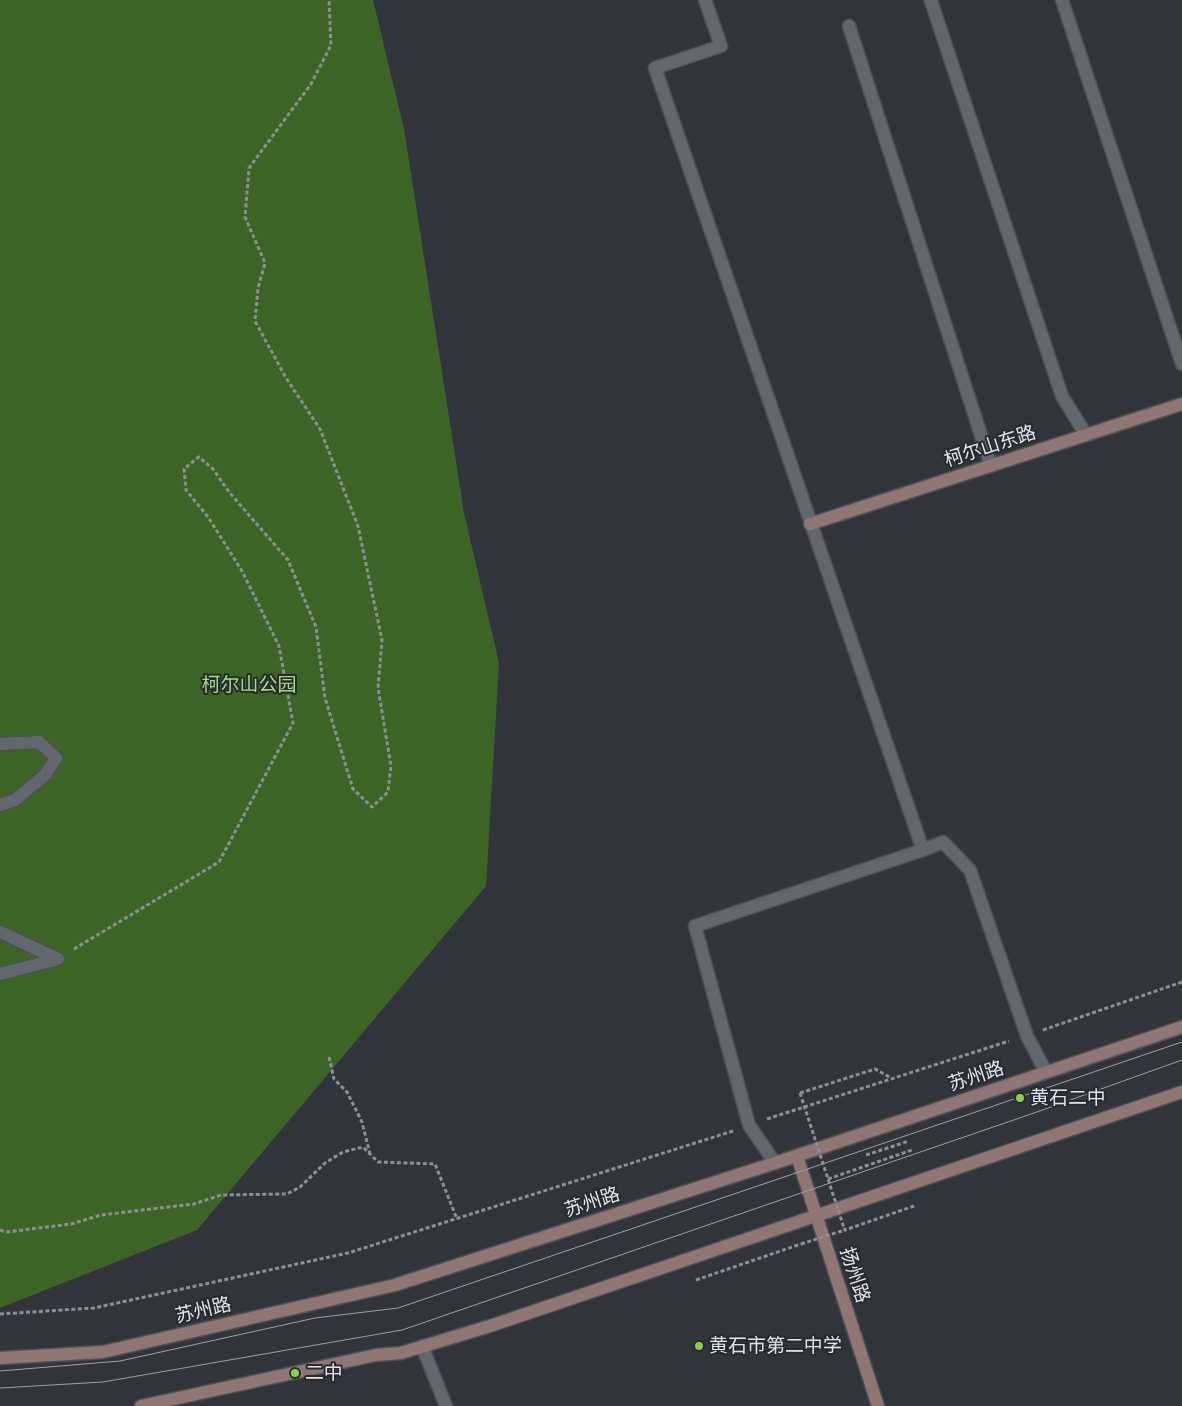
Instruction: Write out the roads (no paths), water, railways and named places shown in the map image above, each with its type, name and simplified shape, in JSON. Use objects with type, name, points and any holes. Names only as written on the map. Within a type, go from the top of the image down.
[{"type":"main road","name":"柯尔山东路","points":[[810,524],[1182,404]]},
{"type":"main road","name":"苏州路","points":[[0,1358],[103,1352],[395,1285],[776,1163],[1182,1027]]},
{"type":"main road","points":[[140,1406],[376,1355],[401,1353],[490,1326],[816,1214],[1182,1092]]},
{"type":"main road","name":"扬州路","points":[[797,1156],[878,1406]]},
{"type":"street","points":[[706,0],[721,46],[655,68],[923,850]]},
{"type":"street","points":[[1062,0],[1182,364]]},
{"type":"street","points":[[930,1],[1062,396],[1086,435]]},
{"type":"street","points":[[849,26],[991,466]]},
{"type":"street","points":[[0,744],[39,742],[56,758],[45,775],[15,800],[0,805]]},
{"type":"street","points":[[776,1163],[749,1125],[695,926],[943,842],[970,870],[1027,1036],[1046,1072]]},
{"type":"street","points":[[0,932],[58,959],[0,974]]},
{"type":"street","points":[[422,1346],[446,1406]]},
{"type":"tram line","points":[[0,1371],[120,1361],[315,1318],[398,1308],[1182,1042]]},
{"type":"tram line","points":[[0,1388],[103,1382],[402,1330],[1034,1113],[1182,1060]]},
{"type":"place","name":"黄石二中","points":[[1020,1098]]},
{"type":"place","name":"黄石市第二中学","points":[[699,1346]]},
{"type":"place","name":"二中","points":[[295,1373]]},
{"type":"park label","name":"柯尔山公园","points":[[249,685]]}]
